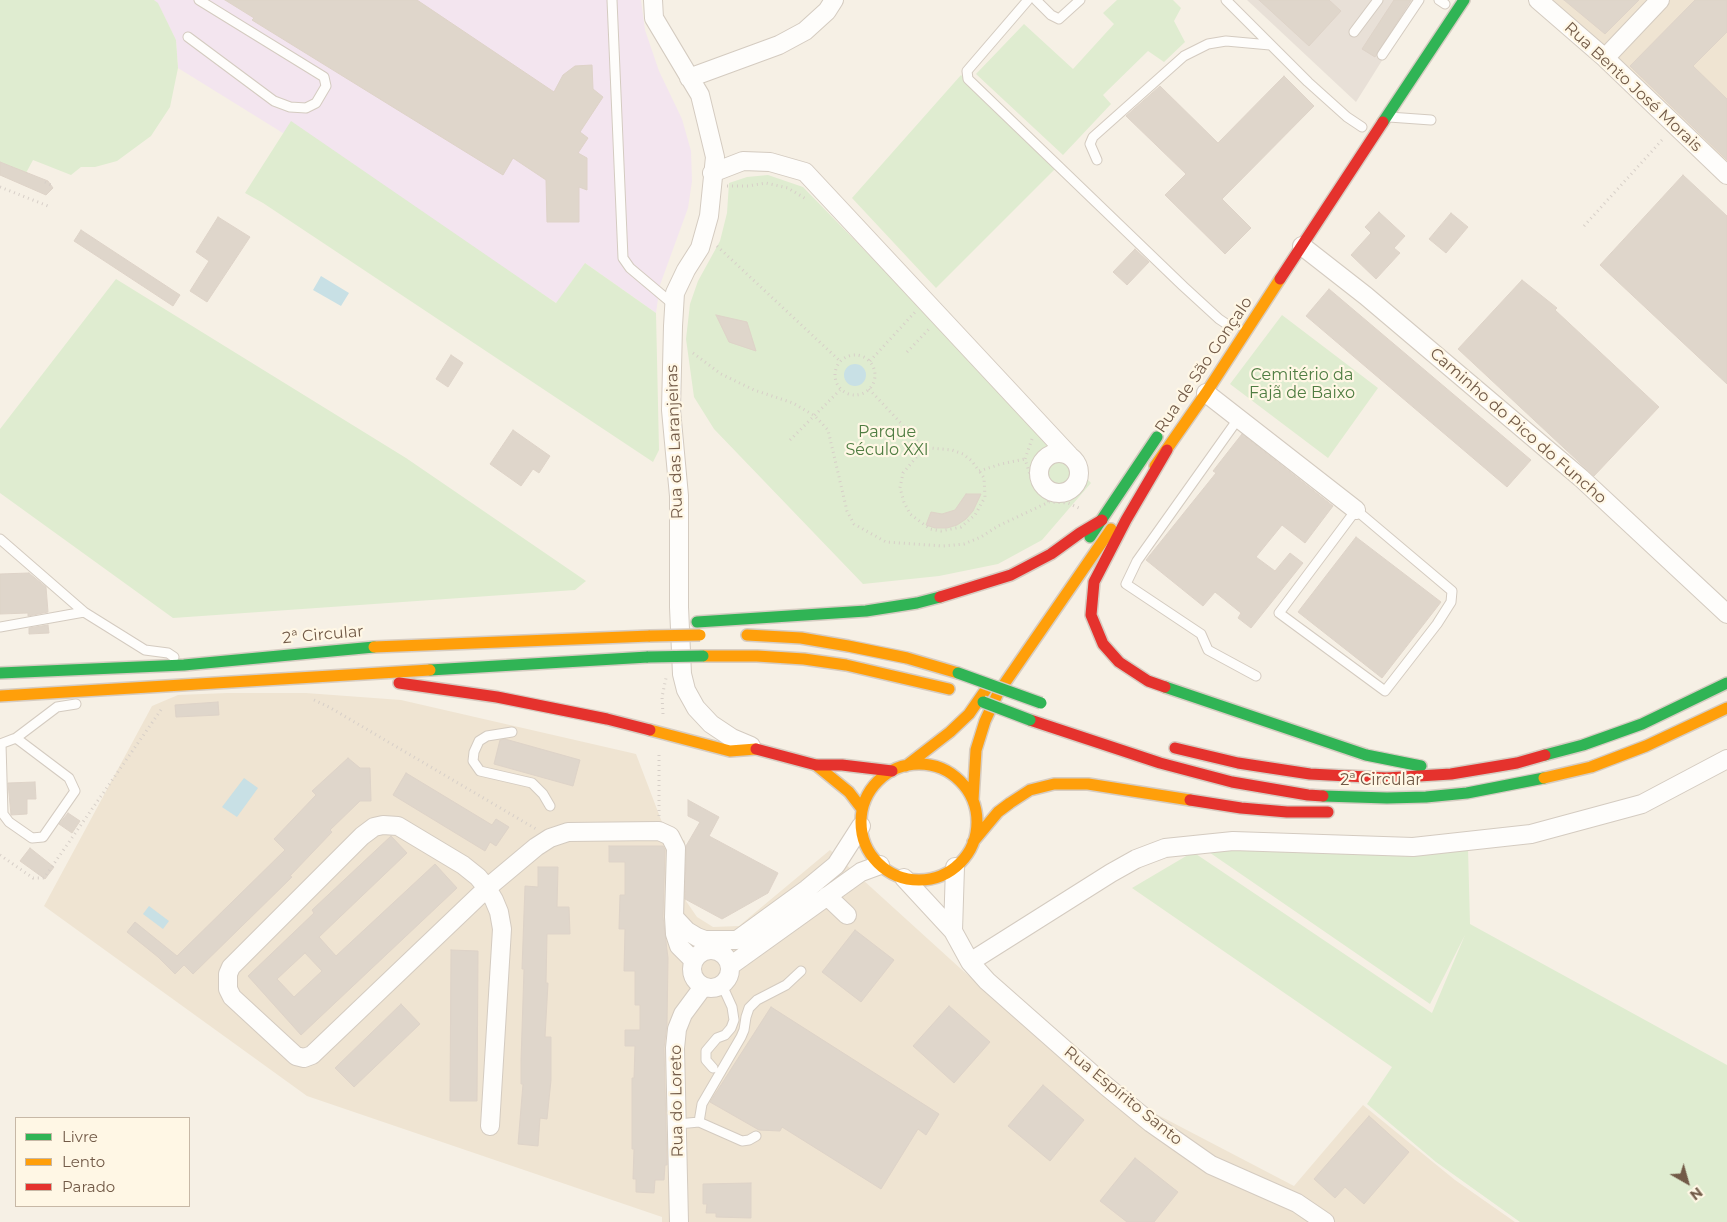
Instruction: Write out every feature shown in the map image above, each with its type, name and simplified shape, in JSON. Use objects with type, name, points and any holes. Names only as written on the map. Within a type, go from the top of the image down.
[{"type":"main road","name":"Rua de São Gonçalo","points":[[973,800],[976,750],[985,721],[998,694],[1206,393],[1464,0]]},
{"type":"main road","name":"Rua de São Gonçalo","points":[[1086,544],[1161,432]]},
{"type":"main road","points":[[1167,450],[1126,520],[1094,582],[1091,615],[1103,644],[1120,662],[1148,681],[1366,755],[1451,774]]},
{"type":"main road","points":[[650,636],[697,622],[866,611],[916,602],[964,590],[1010,575],[1051,554],[1102,520]]},
{"type":"main road","name":"2ª Circular","points":[[0,673],[184,664],[362,648],[597,637],[704,635]]},
{"type":"main road","points":[[734,635],[801,638],[908,658],[958,673],[1045,705]]},
{"type":"main road","name":"2ª Circular","points":[[356,673],[648,657],[757,656],[846,664],[958,692],[1030,720],[1160,763],[1232,782],[1308,795],[1387,798],[1467,793],[1527,782],[1591,767],[1646,746],[1727,708]]},
{"type":"main road","points":[[0,696],[356,673],[402,684],[498,697],[607,719],[730,751],[756,749]]},
{"type":"main road","points":[[906,766],[950,732],[969,714],[996,674]]},
{"type":"main road","name":"2ª Circular","points":[[1160,744],[1238,763],[1310,774],[1386,778],[1451,774],[1517,763],[1583,745],[1642,724],[1727,683]]},
{"type":"main road","name":"Rua das Laranjeiras","points":[[756,749],[816,765],[842,765],[892,771]]},
{"type":"main road","points":[[974,842],[977,828],[973,800],[964,786],[952,775],[938,768],[922,764],[906,766],[892,771],[879,780],[868,794],[862,818],[867,847],[880,865],[887,871],[904,878],[917,880],[931,879],[944,875],[955,868],[998,812],[1020,796],[1040,787],[1054,784],[1088,784],[1241,808],[1287,812],[1336,812]]},
{"type":"main road","name":"Rua das Laranjeiras","points":[[816,765],[849,792],[862,818]]},
{"type":"main road","points":[[1363,808],[1387,798]]},
{"type":"street","name":"Rua das Laranjeiras","points":[[653,0],[654,18],[700,95],[714,157],[709,216],[700,248],[686,270],[676,292],[674,305],[671,410],[679,496],[679,607],[682,674],[686,690],[696,708],[711,724],[732,738],[756,749]]},
{"type":"street","points":[[689,78],[779,45],[805,30],[827,11],[834,0]]},
{"type":"street","name":"Rua Bento José Morais","points":[[1538,0],[1605,58],[1727,175]]},
{"type":"street","points":[[1605,58],[1660,0]]},
{"type":"street","points":[[712,179],[743,161],[770,162],[805,172],[1039,433],[1075,459],[1079,467],[1079,477],[1071,489],[1060,493],[1049,490],[1040,480],[1039,472],[1042,462],[1046,457],[1055,453],[1069,455]]},
{"type":"street","name":"Caminho do Pico do Funcho","points":[[1302,246],[1373,303],[1581,478],[1727,614]]},
{"type":"street","points":[[1206,393],[1356,510]]},
{"type":"street","points":[[1039,433],[1046,457]]},
{"type":"street","points":[[970,962],[1111,873],[1165,848],[1233,842],[1412,847],[1531,834],[1642,804],[1727,759]]},
{"type":"street","points":[[727,960],[719,951],[707,950],[697,955],[693,960],[692,972],[694,978],[703,987],[709,988],[722,985],[729,977],[727,960],[737,940],[807,889],[836,865],[862,818]]},
{"type":"street","points":[[490,1126],[502,929],[499,912],[488,888],[478,877],[463,865],[398,826],[383,825],[374,827],[362,836],[231,967],[228,974],[228,989],[232,996],[290,1053],[300,1058],[312,1055],[488,888],[536,847],[550,838],[568,832],[659,831],[670,836],[676,848],[674,917],[679,946],[693,960]]},
{"type":"street","points":[[727,960],[861,872],[880,865]]},
{"type":"street","points":[[952,931],[955,868]]},
{"type":"street","name":"Rua Espírito Santo","points":[[904,878],[952,931],[970,962],[987,981],[1151,1123],[1211,1164],[1297,1203],[1325,1222]]},
{"type":"street","points":[[827,896],[847,915]]},
{"type":"street","points":[[674,917],[687,931],[697,937],[706,940],[737,940]]},
{"type":"street","name":"Rua do Loreto","points":[[679,1222],[675,1048],[677,1029],[683,1014],[703,987]]},
{"type":"lane","points":[[188,37],[274,101],[290,107],[306,108],[316,103],[326,86],[324,77],[199,0]]},
{"type":"lane","points":[[612,0],[623,258],[630,268],[674,305]]},
{"type":"lane","points":[[1028,0],[968,71],[968,79],[1183,286],[1219,319],[1231,327]]},
{"type":"lane","points":[[1036,0],[1051,15],[1059,19],[1080,0]]},
{"type":"lane","points":[[1226,0],[1308,82],[1347,117],[1362,126]]},
{"type":"lane","points":[[1354,32],[1378,0]]},
{"type":"lane","points":[[1382,55],[1419,0]]},
{"type":"lane","points":[[1097,160],[1090,144],[1093,137],[1184,56],[1208,44],[1226,41],[1270,45]]},
{"type":"lane","points":[[1386,117],[1431,120]]},
{"type":"lane","points":[[1238,419],[1137,562],[1126,584],[1201,634],[1208,650],[1256,676]]},
{"type":"lane","points":[[1356,510],[1452,591],[1451,602],[1437,624],[1385,691],[1279,614],[1356,510]]},
{"type":"lane","points":[[0,538],[84,612],[145,650],[168,653],[184,664]]},
{"type":"lane","points":[[0,627],[84,612]]},
{"type":"lane","points":[[16,738],[69,778],[75,791],[43,837],[32,838],[9,822],[3,814],[0,744],[16,738],[57,707],[77,704],[103,690]]},
{"type":"lane","points":[[512,732],[487,736],[479,741],[474,752],[473,761],[480,771],[532,783],[543,794],[550,806]]},
{"type":"lane","points":[[700,1122],[702,1104],[742,1037],[749,1008],[757,1000],[786,984],[801,971]]},
{"type":"lane","points":[[713,1068],[706,1060],[706,1051],[717,1038],[726,1035],[734,1020],[732,1007],[722,985]]},
{"type":"lane","points":[[678,1124],[700,1122],[742,1141],[756,1136]]},
{"type":"path","points":[[1584,226],[1663,139]]},
{"type":"path","points":[[712,179],[748,186],[766,183],[788,188],[811,202]]},
{"type":"path","points":[[45,182],[50,185]]},
{"type":"path","points":[[0,187],[48,206]]},
{"type":"path","points":[[704,233],[840,362]]},
{"type":"path","points":[[870,361],[916,310],[921,316]]},
{"type":"path","points":[[907,352],[932,327],[926,322]]},
{"type":"path","points":[[693,353],[720,374],[754,390],[793,403],[815,416],[828,430],[850,518],[854,524],[886,542],[943,546],[964,544],[981,538],[998,526],[1049,502],[1068,503],[1102,520]]},
{"type":"path","points":[[853,355],[864,357],[870,361],[874,366],[876,378],[869,389],[860,395],[851,396],[840,390],[836,384],[834,372],[840,362],[853,355]]},
{"type":"path","points":[[869,389],[926,450]]},
{"type":"path","points":[[790,440],[840,390]]},
{"type":"path","points":[[1039,433],[1026,459],[1033,484],[1049,502]]},
{"type":"path","points":[[980,472],[984,478],[985,497],[975,515],[961,527],[941,531],[930,529],[910,514],[900,488],[903,473],[918,454],[926,450],[931,448],[952,450],[963,454],[980,471],[1026,459]]},
{"type":"path","points":[[310,698],[329,706],[550,838]]},
{"type":"path","points":[[0,855],[33,878],[44,878],[129,757],[160,709],[166,705]]},
{"type":"path","points":[[659,754],[659,831]]},
{"type":"shaded area","points":[[154,0],[641,0],[645,30],[659,71],[682,119],[691,151],[692,181],[688,208],[660,285],[656,313],[585,263],[557,303],[178,68],[176,40],[158,4]]},
{"type":"shaded area","points":[[1247,0],[1420,0],[1356,102]]},
{"type":"shaded area","points":[[1538,0],[1727,0],[1727,175]]},
{"type":"shaded area","points":[[306,693],[401,700],[636,754],[663,825],[685,841],[686,901],[697,917],[713,927],[739,926],[830,850],[961,969],[1089,1079],[1294,1186],[1363,1105],[1455,1180],[1515,1222],[662,1222],[662,1217],[307,1096],[44,906],[152,706],[178,695]]},
{"type":"green space","points":[[0,0],[154,0],[158,3],[176,40],[178,68],[170,107],[151,136],[117,161],[95,167],[81,167],[71,175],[33,160],[26,173],[0,162]]},
{"type":"green space","points":[[1117,0],[1173,0],[1181,8],[1174,21],[1185,42],[1164,62],[1148,51],[1103,95],[1111,104],[1063,155],[976,74],[1024,24],[1073,69],[1114,24],[1103,13]]},
{"type":"green space","points":[[961,75],[1058,166],[936,288],[852,198]]},
{"type":"green space","points":[[291,121],[556,303],[585,263],[656,313],[659,450],[653,462],[263,203],[245,193]]},
{"type":"green space","name":"Parque Século XXI","points":[[768,175],[803,187],[1091,483],[1042,540],[998,564],[939,576],[863,584],[714,429],[694,397],[686,339],[690,304],[698,281],[720,241],[727,213],[729,183],[747,177]]},
{"type":"green space","points":[[116,279],[406,458],[586,581],[575,590],[173,618],[0,493],[0,429]]},
{"type":"green space","name":"Cemitério da Fajã de Baixo","points":[[1282,315],[1378,388],[1328,458],[1230,384]]},
{"type":"green space","points":[[1203,848],[1468,848],[1470,924],[1727,1065],[1727,1222],[1520,1222],[1436,1162],[1367,1104],[1392,1067],[1132,888],[1193,852],[1432,1013],[1465,935],[1430,1004]]},
{"type":"water","points":[[321,276],[349,293],[341,306],[313,290]]},
{"type":"water","points":[[855,364],[863,367],[866,375],[863,383],[855,386],[847,383],[844,375],[847,367]]},
{"type":"water","points":[[244,778],[258,788],[237,817],[222,807]]},
{"type":"water","points":[[149,906],[169,921],[163,929],[143,914]]},
{"type":"building","points":[[225,0],[417,0],[554,92],[563,75],[575,66],[592,65],[593,89],[603,97],[580,132],[588,138],[578,153],[587,158],[587,190],[579,187],[579,222],[547,222],[546,180],[513,158],[503,175],[252,20],[254,18]]},
{"type":"building","points":[[1259,0],[1329,0],[1341,11],[1309,46]]},
{"type":"building","points":[[1394,0],[1411,0],[1375,57],[1362,49]]},
{"type":"building","points":[[1564,0],[1639,0],[1605,34]]},
{"type":"building","points":[[1695,0],[1727,0],[1727,32],[1693,66],[1727,99],[1727,160],[1630,66]]},
{"type":"building","points":[[1284,76],[1314,106],[1222,199],[1251,228],[1225,254],[1165,195],[1186,174],[1126,116],[1160,86],[1218,143]]},
{"type":"building","points":[[0,162],[48,181],[53,188],[46,195],[0,175]]},
{"type":"building","points":[[1683,175],[1727,216],[1727,384],[1600,265]]},
{"type":"building","points":[[1379,212],[1405,236],[1394,248],[1400,253],[1376,279],[1351,255],[1371,233],[1365,227]]},
{"type":"building","points":[[1451,213],[1468,227],[1446,253],[1429,239]]},
{"type":"building","points":[[218,217],[250,237],[207,302],[190,291],[209,261],[196,252]]},
{"type":"building","points":[[81,230],[180,295],[173,306],[74,241]]},
{"type":"building","points":[[1135,249],[1149,262],[1127,285],[1113,272]]},
{"type":"building","points":[[1522,280],[1557,308],[1555,310],[1659,407],[1594,476],[1458,349]]},
{"type":"building","points":[[1329,289],[1531,460],[1507,487],[1306,316]]},
{"type":"building","points":[[716,315],[747,322],[756,351],[729,342]]},
{"type":"building","points":[[451,355],[463,363],[448,387],[436,379]]},
{"type":"building","points":[[513,430],[550,456],[539,473],[533,469],[521,486],[490,464]]},
{"type":"building","points":[[1242,434],[1333,506],[1305,543],[1282,525],[1256,557],[1275,571],[1290,553],[1303,563],[1251,628],[1238,618],[1241,613],[1215,592],[1203,606],[1146,560],[1216,473],[1213,471]]},
{"type":"building","points":[[966,494],[981,494],[973,511],[966,519],[957,525],[947,528],[935,528],[926,525],[931,512],[942,514],[955,510]]},
{"type":"building","points":[[1356,537],[1441,602],[1382,678],[1298,612]]},
{"type":"building","points":[[29,573],[46,587],[48,612],[28,616],[28,613],[0,614],[0,574]]},
{"type":"building","points":[[48,625],[49,633],[29,634],[29,628]]},
{"type":"building","points":[[218,702],[219,715],[176,717],[175,705]]},
{"type":"building","points":[[505,739],[580,760],[573,786],[494,764],[500,740]]},
{"type":"building","points":[[348,758],[360,768],[370,768],[371,801],[360,801],[330,830],[332,832],[290,876],[292,877],[193,974],[184,965],[175,974],[158,957],[127,932],[135,922],[177,956],[285,850],[274,839],[316,795],[312,791]]},
{"type":"building","points":[[406,773],[492,825],[496,819],[509,827],[496,846],[490,842],[485,851],[393,795]]},
{"type":"building","points":[[35,782],[36,799],[27,799],[27,814],[11,815],[8,783]]},
{"type":"building","points":[[688,800],[719,817],[709,836],[778,873],[768,893],[722,919],[685,899],[686,846],[700,822],[688,816]]},
{"type":"building","points":[[68,813],[80,821],[72,833],[59,824]]},
{"type":"building","points":[[391,836],[407,853],[319,937],[336,956],[435,864],[457,888],[301,1035],[248,976],[314,913],[312,910]],"holes":[[[305,953],[322,971],[294,997],[277,979]]]},
{"type":"building","points":[[609,846],[663,846],[665,850],[663,917],[668,958],[667,1024],[664,1048],[667,1165],[665,1165],[664,1180],[655,1180],[654,1193],[636,1192],[636,1179],[633,1179],[632,1078],[634,1078],[635,1046],[625,1046],[625,1030],[640,1030],[640,1005],[635,1005],[635,971],[624,971],[625,929],[619,929],[620,895],[625,895],[625,862],[609,862]]},
{"type":"building","points":[[30,848],[54,867],[45,879],[20,861]]},
{"type":"building","points":[[538,867],[558,867],[557,907],[569,907],[570,934],[547,934],[546,983],[548,983],[545,1037],[551,1037],[551,1080],[547,1119],[540,1118],[538,1146],[518,1144],[523,1084],[521,1084],[521,1061],[525,886],[538,887]]},
{"type":"building","points":[[855,930],[894,960],[861,1002],[822,972]]},
{"type":"building","points":[[451,950],[478,951],[477,1101],[450,1101]]},
{"type":"building","points":[[401,1004],[420,1024],[354,1087],[335,1068]]},
{"type":"building","points":[[949,1006],[990,1042],[954,1083],[913,1046]]},
{"type":"building","points":[[771,1007],[939,1114],[926,1135],[918,1129],[881,1189],[782,1127],[780,1131],[759,1130],[710,1102]]},
{"type":"building","points":[[1043,1085],[1084,1120],[1050,1161],[1008,1126]]},
{"type":"building","points":[[1369,1116],[1409,1152],[1364,1204],[1345,1187],[1335,1198],[1314,1179]]},
{"type":"building","points":[[1135,1158],[1178,1192],[1154,1222],[1127,1222],[1100,1201]]},
{"type":"building","points":[[751,1183],[751,1218],[716,1217],[716,1213],[706,1213],[707,1204],[703,1204],[703,1184]]},
{"type":"traffic: fast","points":[[1383,122],[1464,0]]},
{"type":"traffic: fast","points":[[1090,537],[1157,437]]},
{"type":"traffic: fast","points":[[697,622],[866,611],[917,603],[940,597]]},
{"type":"traffic: fast","points":[[0,673],[184,665],[374,647]]},
{"type":"traffic: fast","points":[[648,657],[703,656]]},
{"type":"traffic: fast","points":[[430,670],[648,657]]},
{"type":"traffic: fast","points":[[958,673],[1041,703]]},
{"type":"traffic: fast","points":[[1545,755],[1583,745],[1642,724],[1727,683]]},
{"type":"traffic: fast","points":[[1165,687],[1366,755],[1421,766]]},
{"type":"traffic: fast","points":[[983,702],[1030,720]]},
{"type":"traffic: fast","points":[[1323,796],[1426,797],[1467,793],[1544,778]]},
{"type":"traffic: slow","points":[[1155,466],[1206,393],[1280,279]]},
{"type":"traffic: slow","points":[[973,800],[976,750],[985,721],[998,693],[1111,529]]},
{"type":"traffic: slow","points":[[650,636],[700,635]]},
{"type":"traffic: slow","points":[[747,635],[801,638],[848,646],[907,658],[958,673]]},
{"type":"traffic: slow","points":[[374,647],[650,636]]},
{"type":"traffic: slow","points":[[703,656],[757,656],[804,659],[846,665],[949,689]]},
{"type":"traffic: slow","points":[[0,696],[430,670]]},
{"type":"traffic: slow","points":[[906,766],[950,732],[969,714],[987,688]]},
{"type":"traffic: slow","points":[[1544,778],[1591,767],[1646,746],[1727,708]]},
{"type":"traffic: slow","points":[[650,730],[730,751],[756,749]]},
{"type":"traffic: slow","points":[[919,764],[941,769],[960,781],[972,800],[977,822],[972,844],[960,863],[941,875],[919,880],[897,875],[878,863],[866,844],[861,822],[866,800],[878,781],[897,769],[919,764]]},
{"type":"traffic: slow","points":[[816,765],[849,792],[862,809]]},
{"type":"traffic: slow","points":[[973,842],[998,812],[1010,803],[1030,790],[1054,784],[1088,784],[1190,800]]},
{"type":"traffic: jam","points":[[1280,279],[1383,122]]},
{"type":"traffic: jam","points":[[1165,687],[1148,681],[1119,662],[1103,644],[1091,615],[1094,582],[1126,520],[1167,450]]},
{"type":"traffic: jam","points":[[940,597],[1011,575],[1051,554],[1102,520]]},
{"type":"traffic: jam","points":[[399,683],[497,697],[607,719],[650,730]]},
{"type":"traffic: jam","points":[[1030,720],[1160,763],[1232,782],[1323,796]]},
{"type":"traffic: jam","points":[[1175,748],[1238,763],[1310,774],[1386,778],[1451,774],[1517,763],[1545,755]]},
{"type":"traffic: jam","points":[[756,749],[816,765],[842,765],[892,771]]},
{"type":"traffic: jam","points":[[1190,800],[1241,808],[1287,812],[1328,812]]}]
